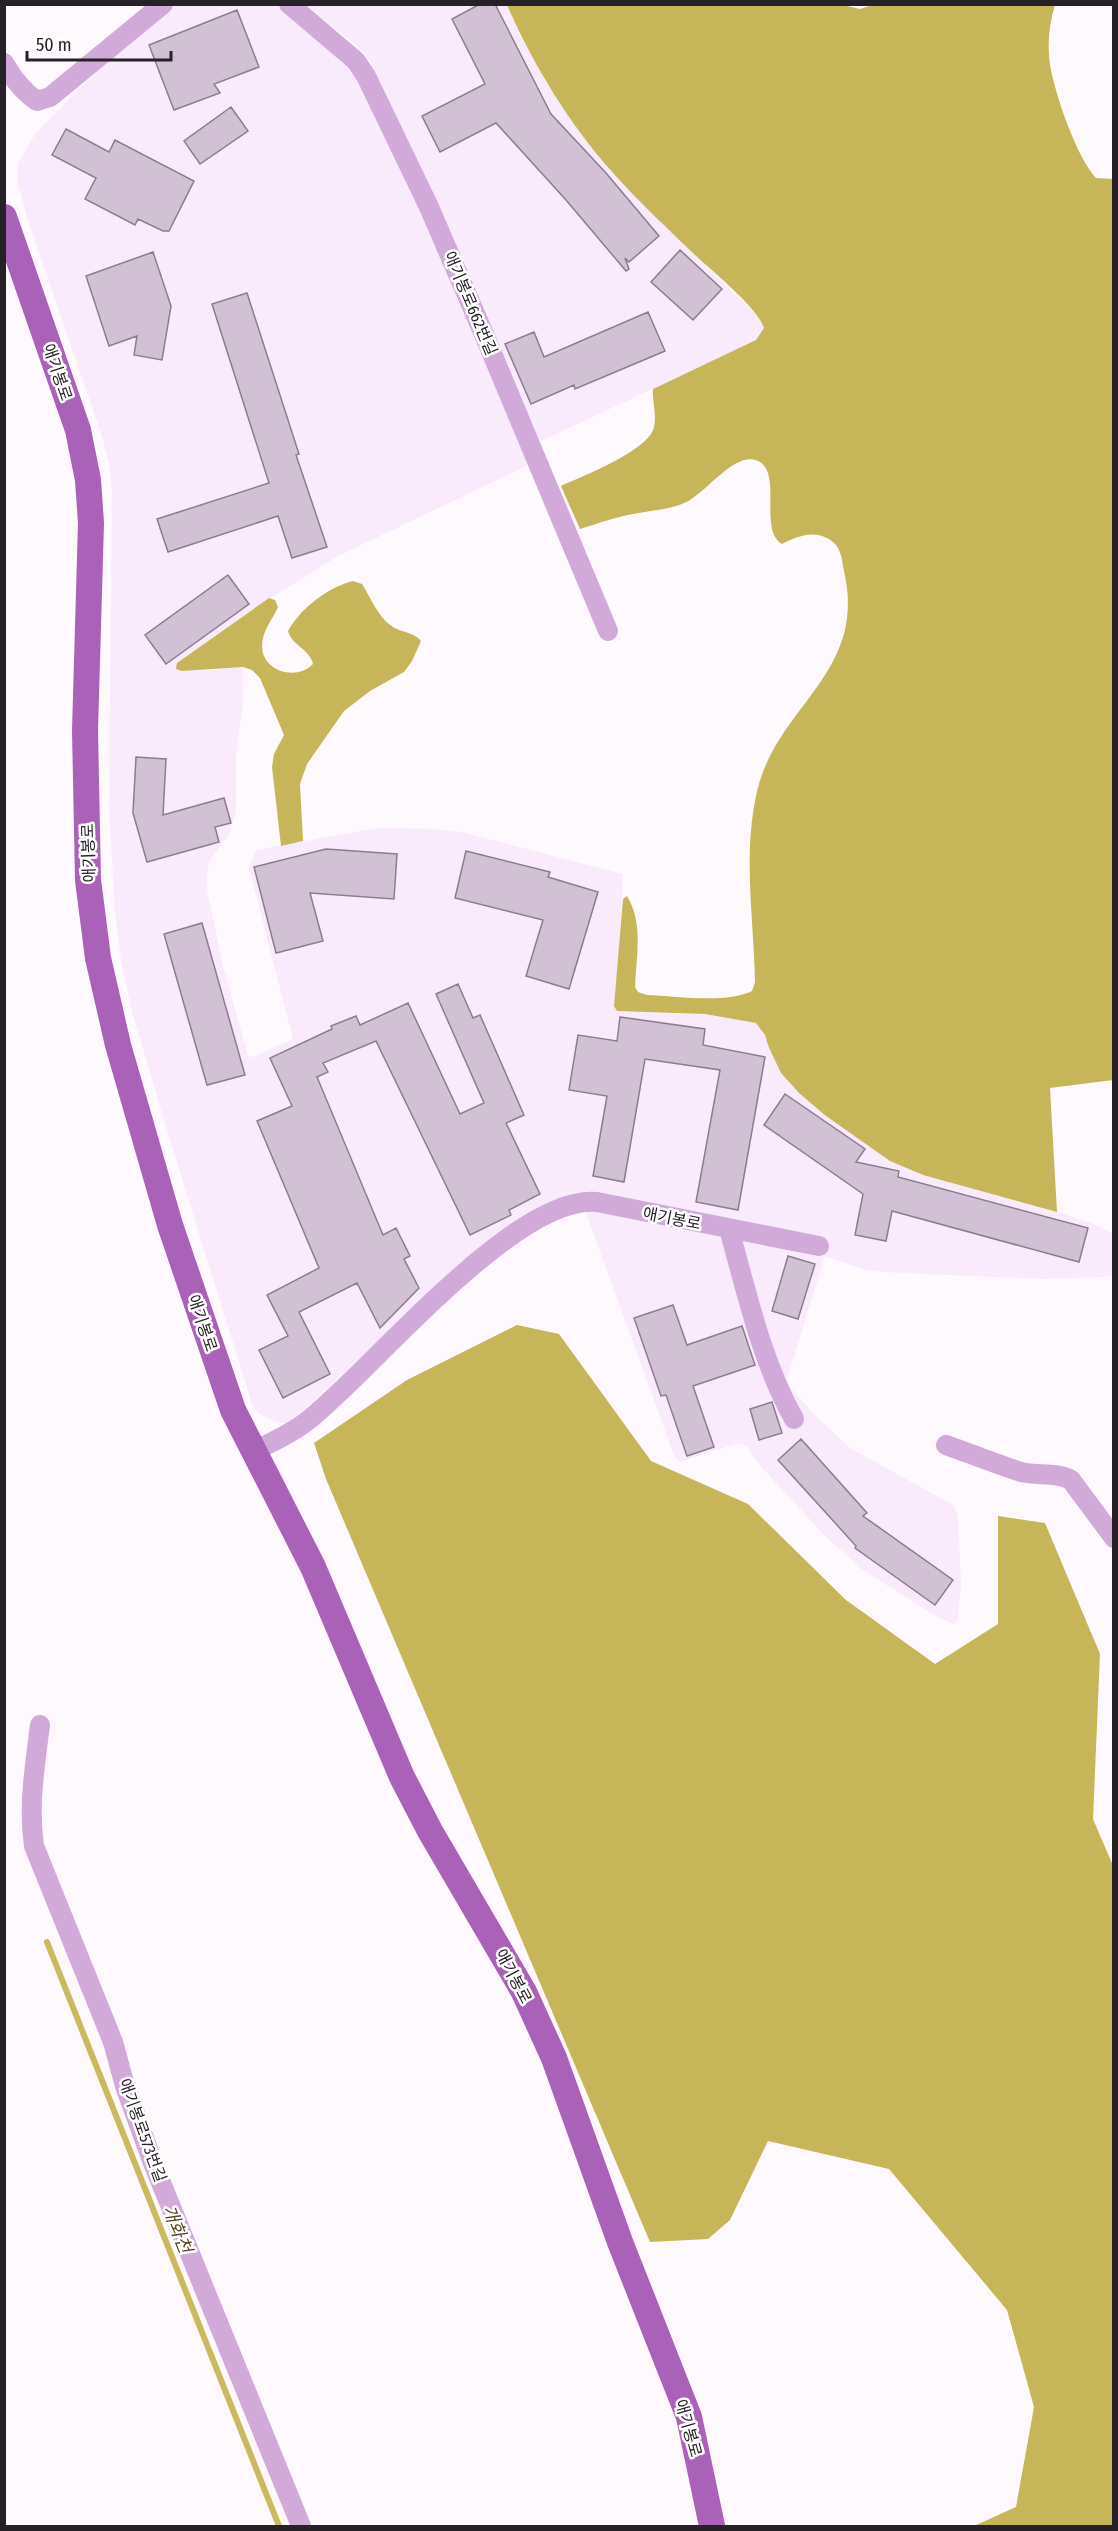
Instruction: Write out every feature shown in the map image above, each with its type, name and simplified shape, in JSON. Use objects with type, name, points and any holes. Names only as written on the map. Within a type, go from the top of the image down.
[{"type":"main road","name":"애기봉로","points":[[4,217],[9,243],[78,430],[88,480],[91,523],[86,730],[88,880],[98,958],[118,1046],[170,1225],[233,1410],[313,1567],[402,1777],[430,1831],[524,1992],[554,2058],[620,2242],[689,2417],[712,2526]]},
{"type":"lane","points":[[4,63],[13,79],[26,94],[37,100],[50,97],[163,4]]},
{"type":"lane","name":"애기봉로662번길","points":[[289,4],[356,61],[366,76],[429,207],[608,632]]},
{"type":"lane","name":"애기봉로","points":[[254,1451],[306,1422],[478,1261],[528,1224],[570,1204],[583,1200],[597,1202],[819,1246]]},
{"type":"lane","points":[[729,1229],[768,1364],[780,1395],[794,1419]]},
{"type":"lane","points":[[946,1445],[1022,1472],[1044,1476],[1063,1475],[1071,1480],[1113,1538]]},
{"type":"lane","name":"애기봉로573번길","points":[[40,1725],[30,1818],[34,1846],[113,2042],[125,2086],[153,2163],[301,2526]]},
{"type":"shaded area","points":[[876,4],[1055,5],[1049,35],[1049,57],[1061,108],[1088,168],[1096,178],[1113,179],[1113,1080],[1050,1088],[1057,1212],[923,1175],[890,1161],[826,1116],[799,1093],[781,1073],[765,1035],[756,1023],[705,1014],[617,1011],[614,1006],[623,899],[627,896],[636,918],[635,987],[638,992],[647,995],[715,998],[741,995],[752,991],[755,982],[750,842],[756,796],[766,765],[781,738],[831,664],[843,637],[848,607],[842,557],[833,542],[823,536],[811,535],[782,544],[775,537],[770,514],[769,477],[765,467],[758,461],[750,459],[741,461],[690,500],[670,508],[620,517],[580,529],[561,486],[614,462],[641,445],[650,436],[655,422],[653,389],[756,340],[764,328],[744,300],[644,206],[582,135],[541,72],[507,5],[843,5],[860,9]]},
{"type":"shaded area","points":[[175,5],[278,5],[349,69],[359,83],[417,195],[531,464],[338,556],[250,611],[177,663],[198,671],[243,667],[243,702],[236,754],[236,811],[229,834],[210,860],[207,890],[223,966],[248,1056],[253,1057],[293,1039],[249,868],[256,850],[377,828],[462,832],[623,874],[614,1006],[617,1011],[705,1014],[756,1023],[765,1035],[781,1073],[799,1093],[826,1116],[890,1161],[923,1175],[1094,1224],[1113,1234],[1113,1276],[1101,1277],[1043,1279],[882,1272],[865,1270],[825,1256],[787,1379],[788,1385],[850,1448],[953,1505],[958,1514],[961,1585],[957,1622],[953,1624],[934,1615],[863,1570],[825,1536],[764,1470],[747,1447],[741,1444],[732,1445],[680,1462],[675,1458],[578,1191],[515,1221],[449,1275],[297,1416],[285,1423],[275,1422],[258,1413],[252,1404],[167,1130],[133,1015],[121,961],[115,913],[109,809],[112,493],[110,468],[102,436],[27,218],[17,179],[18,164],[35,134],[101,67]]},
{"type":"shaded area","points":[[307,5],[507,5],[547,84],[590,145],[614,174],[667,228],[762,320],[764,328],[761,335],[757,340],[539,442],[453,237],[371,63],[363,51]]},
{"type":"shaded area","points":[[353,581],[362,584],[385,621],[414,635],[421,641],[404,672],[370,691],[344,711],[307,764],[300,784],[303,841],[281,846],[272,767],[274,754],[284,735],[260,678],[252,670],[243,667],[182,671],[176,669],[177,663],[269,598],[275,600],[278,607],[264,636],[262,647],[264,656],[274,668],[282,671],[290,673],[306,669],[313,664],[311,659],[293,640],[288,631],[307,607],[316,600],[334,588]]},
{"type":"shaded area","points":[[517,1325],[559,1334],[651,1461],[748,1504],[846,1600],[935,1664],[998,1624],[998,1516],[1045,1523],[1100,1654],[1093,1819],[1114,1868],[1113,2526],[974,2526],[1016,2507],[1034,2407],[1007,2310],[889,2169],[768,2141],[730,2220],[708,2239],[650,2242],[326,1479],[314,1443],[407,1380]]},
{"type":"building","points":[[480,4],[495,4],[551,114],[606,173],[659,236],[629,262],[625,258],[629,269],[626,271],[496,123],[440,152],[422,116],[485,84],[452,19]]},
{"type":"building","points":[[237,10],[259,67],[214,84],[220,93],[174,110],[149,45]]},
{"type":"building","points":[[231,107],[248,131],[200,164],[184,141]]},
{"type":"building","points":[[66,129],[109,152],[115,140],[194,181],[169,231],[163,231],[138,219],[135,225],[85,199],[96,178],[52,155]]},
{"type":"building","points":[[680,250],[722,289],[693,320],[651,282]]},
{"type":"building","points":[[153,252],[171,306],[162,360],[134,355],[137,336],[109,346],[86,276]]},
{"type":"building","points":[[247,293],[299,454],[296,455],[327,547],[292,558],[278,516],[168,552],[157,519],[269,483],[212,304]]},
{"type":"building","points":[[648,312],[665,351],[575,389],[574,385],[531,404],[505,344],[534,332],[544,357]]},
{"type":"building","points":[[228,575],[249,604],[166,664],[145,635]]},
{"type":"building","points":[[136,757],[166,759],[163,815],[224,798],[231,823],[215,827],[219,842],[147,862],[133,813]]},
{"type":"building","points":[[326,849],[397,854],[394,899],[310,893],[323,941],[276,953],[254,867]]},
{"type":"building","points":[[466,851],[550,872],[548,877],[598,892],[569,989],[526,976],[543,920],[455,898]]},
{"type":"building","points":[[202,923],[245,1075],[207,1085],[164,934]]},
{"type":"building","points":[[458,984],[473,1018],[480,1015],[524,1115],[506,1123],[540,1194],[509,1210],[511,1215],[470,1235],[376,1041],[323,1063],[328,1072],[317,1077],[383,1235],[396,1228],[410,1256],[404,1259],[419,1288],[380,1328],[357,1283],[299,1312],[330,1374],[283,1398],[259,1350],[288,1336],[267,1295],[319,1268],[257,1121],[292,1106],[270,1058],[332,1029],[331,1026],[356,1016],[360,1025],[408,1003],[460,1114],[484,1103],[436,994]]},
{"type":"building","points":[[620,1017],[705,1029],[703,1045],[765,1057],[738,1210],[696,1202],[720,1070],[645,1059],[624,1182],[593,1176],[607,1096],[569,1090],[578,1035],[617,1041]]},
{"type":"building","points":[[785,1094],[865,1149],[856,1162],[899,1171],[898,1177],[1088,1228],[1079,1262],[892,1211],[886,1241],[855,1235],[863,1194],[764,1125]]},
{"type":"building","points":[[788,1256],[815,1264],[798,1319],[772,1311]]},
{"type":"building","points":[[673,1305],[687,1345],[742,1326],[755,1365],[693,1386],[714,1447],[687,1456],[666,1395],[661,1396],[634,1318]]},
{"type":"building","points":[[772,1402],[782,1433],[759,1440],[750,1409]]},
{"type":"building","points":[[801,1439],[867,1513],[863,1516],[953,1580],[935,1605],[855,1548],[856,1546],[778,1460]]},
{"type":"waterway","name":"개화천","points":[[47,1942],[279,2526]]}]
